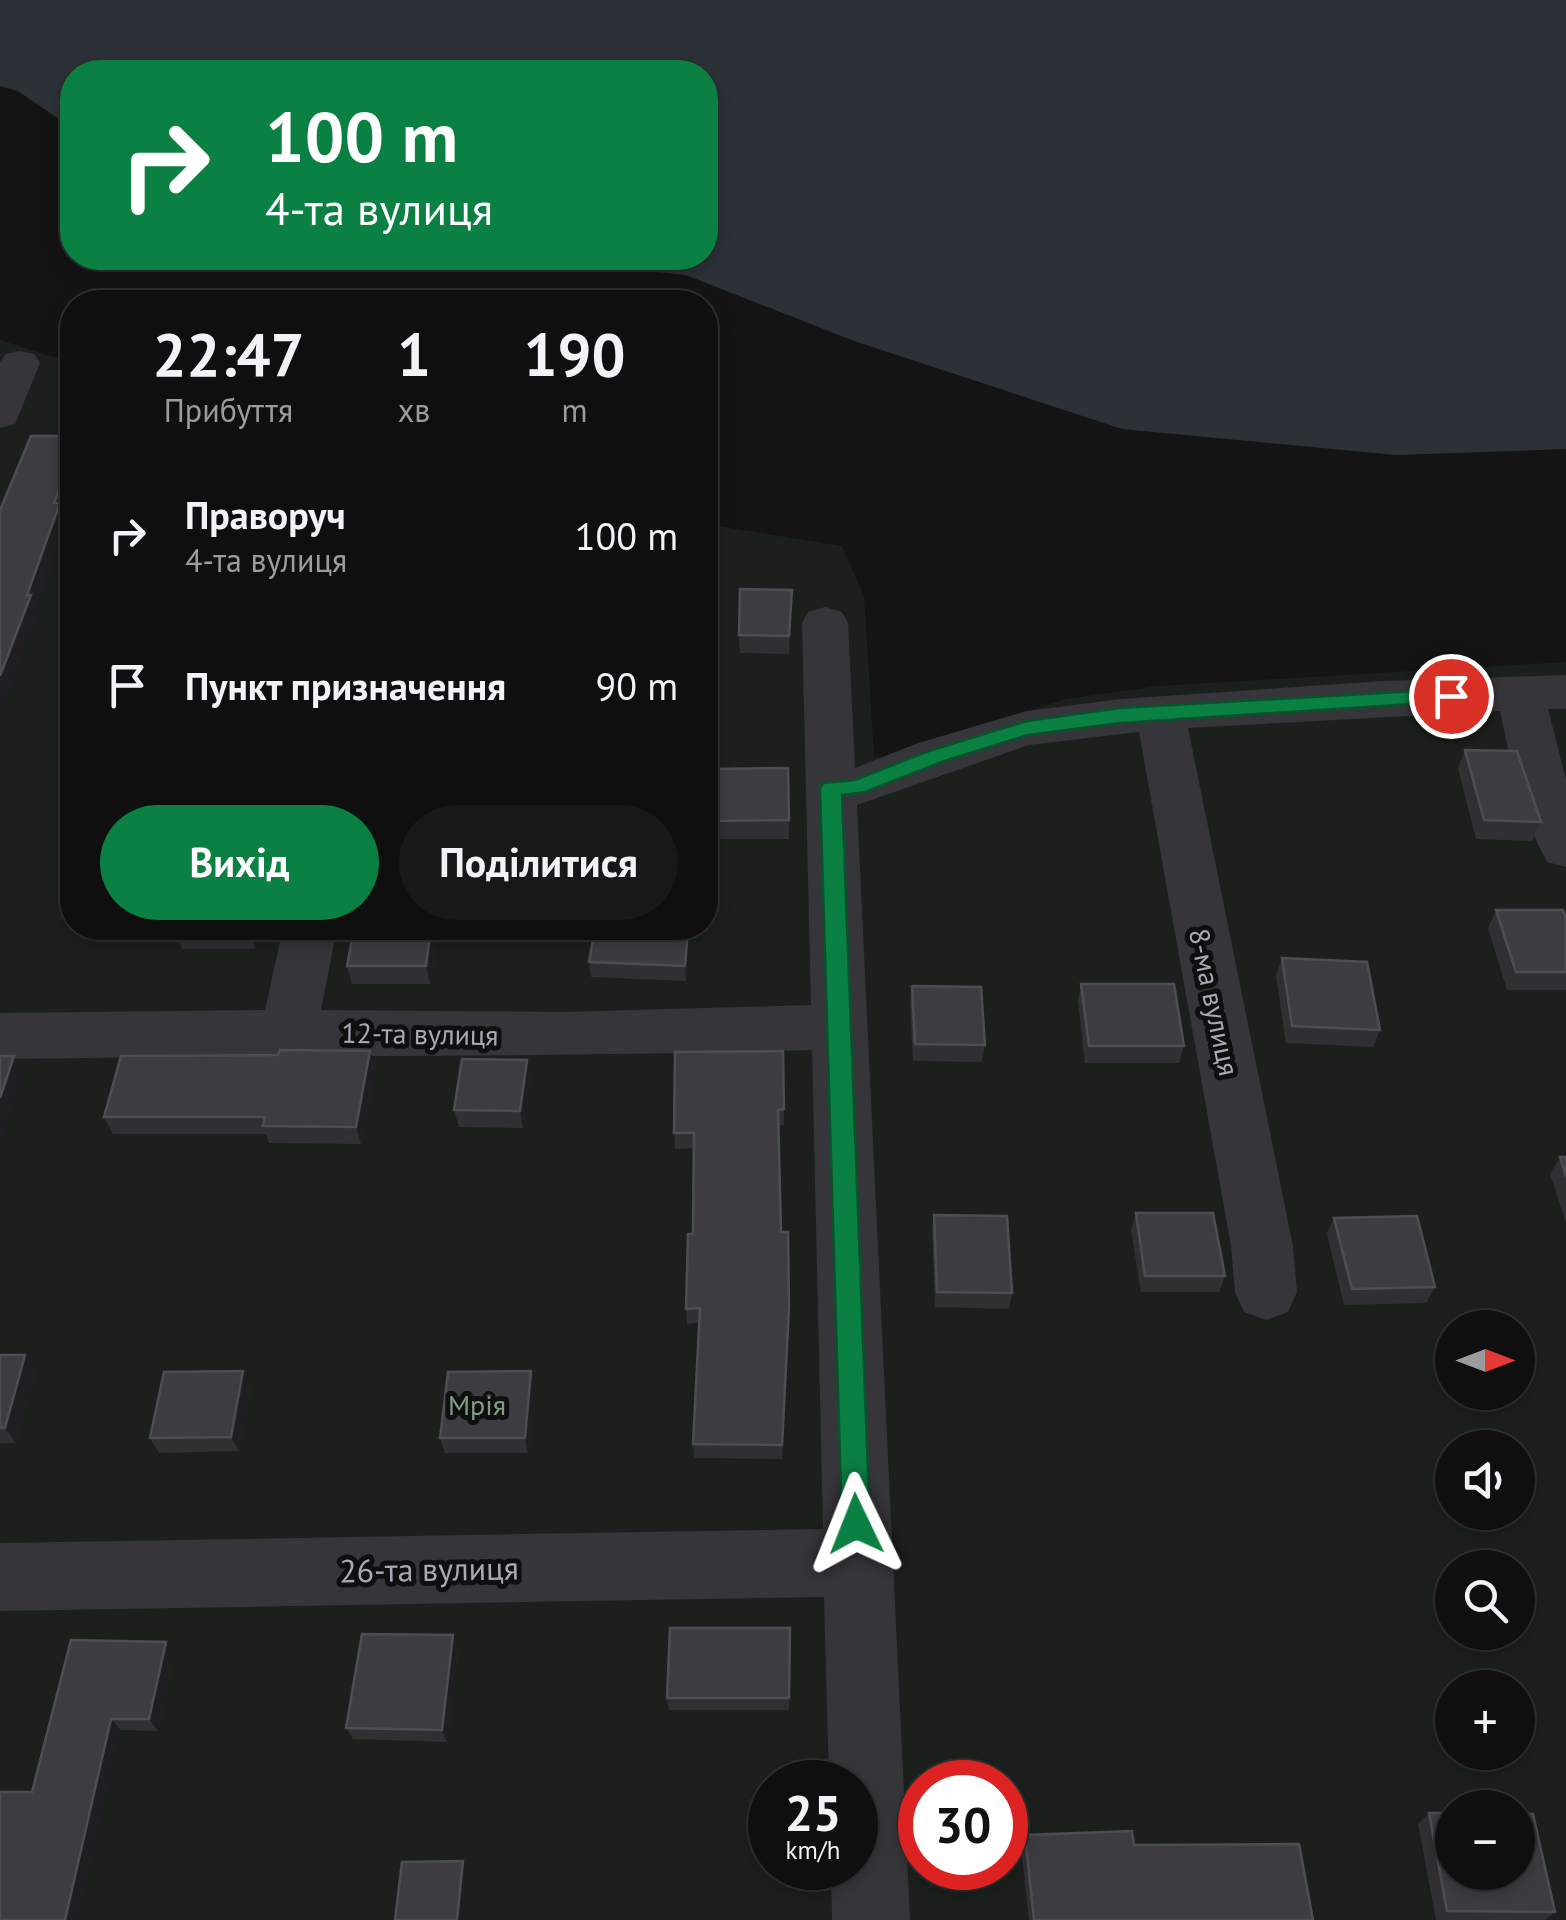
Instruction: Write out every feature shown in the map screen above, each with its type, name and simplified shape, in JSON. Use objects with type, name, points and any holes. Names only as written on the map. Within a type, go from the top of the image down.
[{"type":"street","points":[[0,416],[20,364]]},
{"type":"street","points":[[825,623],[871,1920]]},
{"type":"street","points":[[831,788],[857,787],[936,756],[1027,728],[1162,712],[1543,693],[1537,752],[1543,789],[1566,848]]},
{"type":"street","name":"8-ма вулиця","points":[[1162,712],[1175,801],[1190,854],[1197,920],[1262,1246],[1266,1292]]},
{"type":"street","points":[[288,1032],[307,940]]},
{"type":"street","name":"12-та вулиця","points":[[0,1036],[288,1032],[564,1036],[839,1027]]},
{"type":"street","name":"26-та вулиця","points":[[0,1577],[857,1562]]},
{"type":"green space","name":"Мрія","points":[[0,340],[60,359],[60,940],[718,940],[718,526],[842,546],[864,596],[874,757],[900,756],[977,725],[1067,699],[1158,686],[1566,662],[1566,1920],[0,1920]]},
{"type":"shaded area","points":[[0,0],[1566,0],[1566,449],[1396,455],[1122,429],[854,341],[686,275],[639,270],[718,270],[718,60],[60,60],[60,120],[18,91],[0,86]]},
{"type":"building","points":[[31,436],[60,436],[60,489],[54,503],[60,503],[0,676],[0,510]]},
{"type":"building","points":[[740,589],[792,590],[789,636],[739,635]]},
{"type":"building","points":[[1465,750],[1517,751],[1541,822],[1484,820]]},
{"type":"building","points":[[788,768],[789,820],[718,821],[718,769]]},
{"type":"building","points":[[1496,910],[1563,910],[1566,972],[1516,972]]},
{"type":"building","points":[[352,940],[429,940],[426,966],[347,966]]},
{"type":"building","points":[[593,940],[687,940],[685,966],[589,962]]},
{"type":"building","points":[[1282,958],[1367,962],[1380,1030],[1292,1026]]},
{"type":"building","points":[[1081,984],[1174,984],[1184,1046],[1089,1046]]},
{"type":"building","points":[[912,986],[981,987],[985,1045],[915,1044]]},
{"type":"building","points":[[280,1050],[370,1051],[356,1127],[263,1126],[265,1117],[104,1117],[121,1056],[278,1055]]},
{"type":"building","points":[[783,1051],[784,1109],[778,1110],[781,1232],[788,1232],[789,1307],[782,1445],[693,1444],[700,1308],[686,1309],[688,1234],[693,1234],[694,1133],[674,1133],[675,1052]]},
{"type":"building","points":[[0,1056],[14,1056],[0,1098]]},
{"type":"building","points":[[462,1059],[527,1060],[520,1111],[454,1110]]},
{"type":"building","points":[[1136,1213],[1213,1213],[1225,1276],[1145,1276]]},
{"type":"building","points":[[934,1215],[1007,1216],[1012,1293],[937,1292]]},
{"type":"building","points":[[1417,1216],[1435,1287],[1352,1289],[1334,1218]]},
{"type":"building","points":[[0,1355],[25,1355],[5,1428],[0,1428]]},
{"type":"building","points":[[243,1371],[231,1437],[150,1438],[164,1372]]},
{"type":"building","points":[[531,1371],[525,1438],[440,1438],[448,1372]]},
{"type":"building","points":[[670,1628],[790,1628],[789,1698],[667,1698]]},
{"type":"building","points":[[362,1634],[453,1635],[442,1730],[346,1728]]},
{"type":"building","points":[[71,1640],[166,1642],[149,1719],[111,1719],[65,1920],[0,1920],[0,1792],[32,1792]]},
{"type":"building","points":[[1429,1813],[1435,1813],[1435,1846]]},
{"type":"building","points":[[1535,1823],[1555,1912],[1447,1911],[1443,1890],[1535,1890]]},
{"type":"building","points":[[1132,1831],[1134,1845],[1299,1844],[1313,1920],[1034,1920],[1028,1835]]},
{"type":"building","points":[[463,1861],[457,1920],[395,1920],[402,1862]]},
{"type":"route","points":[[856,1524],[831,788],[857,787],[936,756],[1027,728],[1120,716],[1451,696]]}]
